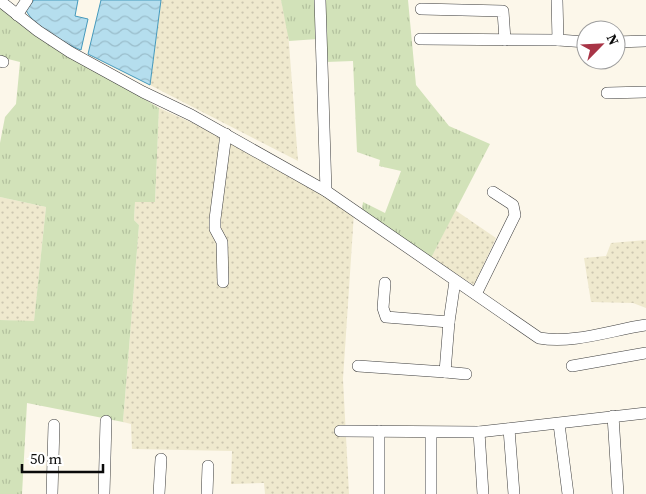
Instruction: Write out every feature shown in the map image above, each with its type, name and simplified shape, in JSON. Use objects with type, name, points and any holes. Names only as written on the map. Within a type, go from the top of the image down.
[{"type":"street","points":[[17,15],[27,0]]},
{"type":"street","points":[[320,0],[326,192]]},
{"type":"street","points":[[558,0],[558,40]]},
{"type":"street","points":[[0,1],[38,31],[85,60],[226,134],[326,192],[455,282],[476,294],[540,338],[552,340],[646,325]]},
{"type":"street","points":[[420,8],[503,11],[505,40]]},
{"type":"street","points":[[420,39],[576,41]]},
{"type":"street","points":[[626,42],[646,41]]},
{"type":"street","points":[[607,93],[646,92]]},
{"type":"street","points":[[223,282],[222,242],[216,229],[215,219],[226,134]]},
{"type":"street","points":[[476,294],[515,215],[513,205],[493,192]]},
{"type":"street","points":[[445,372],[449,322],[455,282]]},
{"type":"street","points":[[385,283],[383,308],[386,317],[449,322]]},
{"type":"street","points":[[572,366],[646,353]]},
{"type":"street","points":[[358,366],[466,374]]},
{"type":"street","points":[[340,431],[479,432],[646,413]]},
{"type":"street","points":[[613,416],[618,494]]},
{"type":"street","points":[[104,494],[106,421]]},
{"type":"street","points":[[559,424],[568,494]]},
{"type":"street","points":[[52,494],[54,425]]},
{"type":"street","points":[[509,429],[514,494]]},
{"type":"street","points":[[379,432],[379,494]]},
{"type":"street","points":[[479,432],[483,494]]},
{"type":"street","points":[[431,433],[431,494]]},
{"type":"street","points":[[159,494],[161,459]]},
{"type":"street","points":[[207,494],[208,466]]},
{"type":"shaded area","points":[[161,0],[281,0],[288,31],[298,161],[150,85]]},
{"type":"shaded area","points":[[159,108],[215,133],[354,213],[343,379],[349,494],[265,494],[264,483],[231,484],[232,451],[132,449],[131,424],[123,422],[139,225],[134,220],[135,201],[155,202]]},
{"type":"shaded area","points":[[0,197],[46,207],[34,322],[0,320]]},
{"type":"shaded area","points":[[455,210],[496,238],[474,285],[431,258]]},
{"type":"shaded area","points":[[646,240],[646,308],[633,303],[591,302],[584,258],[606,256],[611,243]]},
{"type":"green space","points":[[281,0],[408,0],[416,85],[449,126],[490,144],[431,258],[362,209],[363,202],[385,213],[401,171],[379,166],[380,160],[357,152],[353,61],[326,62],[318,39],[289,41]]},
{"type":"green space","points":[[0,8],[14,19],[159,108],[155,202],[135,202],[134,220],[139,225],[123,422],[27,403],[22,494],[0,494],[0,320],[34,321],[46,207],[0,197],[0,143],[5,117],[16,104],[20,62],[0,57]]},
{"type":"water","points":[[34,0],[78,0],[75,16],[88,19],[81,50],[58,39],[35,22],[26,10]]},
{"type":"water","points":[[101,0],[161,0],[150,85],[88,54]]}]
